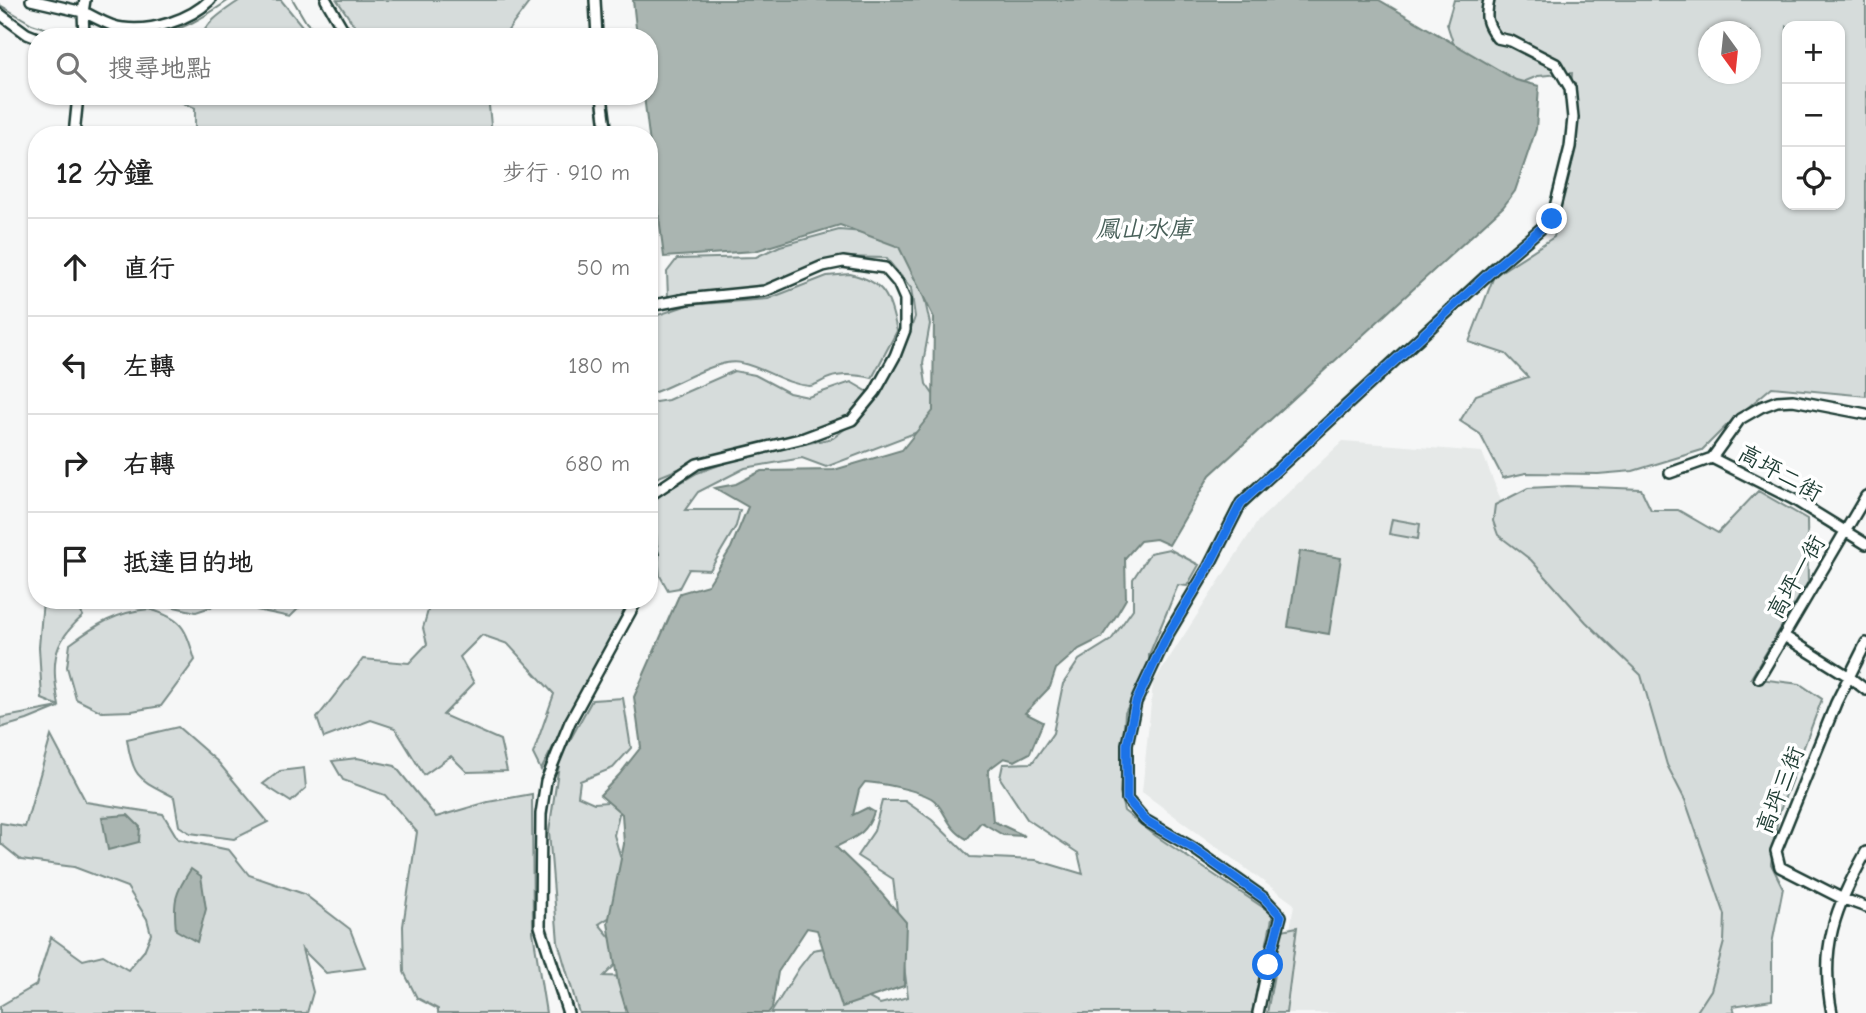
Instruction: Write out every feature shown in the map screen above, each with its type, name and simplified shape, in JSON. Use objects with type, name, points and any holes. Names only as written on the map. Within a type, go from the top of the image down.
[{"type":"street","points":[[31,0],[83,12],[109,25],[130,28]]},
{"type":"street","points":[[85,0],[85,28]]},
{"type":"street","points":[[142,28],[190,15],[210,0]]},
{"type":"street","points":[[326,0],[342,28]]},
{"type":"street","points":[[594,0],[596,28]]},
{"type":"street","points":[[1258,1013],[1281,916],[1264,898],[1244,883],[1193,848],[1145,820],[1127,799],[1127,744],[1136,702],[1167,636],[1209,566],[1241,503],[1496,267],[1552,219],[1570,147],[1573,118],[1570,88],[1556,64],[1511,41],[1497,38],[1489,26],[1485,12],[1489,0]]},
{"type":"street","points":[[0,14],[28,34]]},
{"type":"street","points":[[75,126],[77,105]]},
{"type":"street","points":[[603,105],[606,126]]},
{"type":"street","points":[[658,304],[765,291],[823,266],[843,262],[885,268],[898,283],[905,299],[905,330],[895,356],[875,392],[852,419],[804,438],[716,457],[697,464],[658,490]]},
{"type":"street","points":[[1670,474],[1712,458],[1740,419],[1777,401],[1793,400],[1866,414]]},
{"type":"street","name":"高坪二街","points":[[1712,458],[1793,499],[1866,544]]},
{"type":"street","name":"高坪一街","points":[[1759,678],[1866,496]]},
{"type":"street","points":[[568,1013],[540,926],[541,814],[546,781],[570,722],[632,609]]},
{"type":"street","points":[[1784,636],[1866,690]]},
{"type":"street","name":"高坪三街","points":[[1866,643],[1848,676],[1776,851],[1780,867],[1841,898],[1866,907]]},
{"type":"street","points":[[1832,1013],[1826,966],[1829,943],[1841,898],[1866,852]]},
{"type":"shaded area","points":[[240,0],[281,0],[304,28],[206,28]]},
{"type":"shaded area","points":[[337,0],[531,0],[510,28],[356,28]]},
{"type":"shaded area","points":[[1454,0],[1866,0],[1866,396],[1772,387],[1702,450],[1633,471],[1598,474],[1526,473],[1503,478],[1480,434],[1460,421],[1476,395],[1528,377],[1506,354],[1469,342],[1494,276],[1554,237],[1567,173],[1572,73],[1538,76],[1506,89],[1469,92],[1447,24]]},
{"type":"shaded area","points":[[188,105],[489,105],[491,126],[195,126],[195,108]]},
{"type":"shaded area","points":[[839,230],[889,234],[918,269],[930,324],[923,363],[926,384],[941,406],[928,428],[826,467],[802,458],[745,468],[698,492],[685,510],[740,510],[736,526],[710,570],[689,569],[679,588],[668,590],[660,576],[658,496],[697,473],[739,458],[833,438],[864,414],[901,356],[915,317],[911,288],[886,258],[841,257],[796,272],[767,286],[668,297],[667,272],[677,259],[756,257],[780,246]]},
{"type":"shaded area","points":[[850,274],[862,277],[879,287],[888,300],[897,331],[872,378],[840,375],[814,385],[800,385],[750,365],[731,362],[708,368],[658,390],[658,315],[688,305],[768,299],[827,276]]},
{"type":"shaded area","points":[[734,371],[755,375],[789,393],[808,397],[851,382],[870,393],[850,415],[812,431],[708,457],[658,477],[658,402],[668,400]]},
{"type":"shaded area","points":[[1343,441],[1482,452],[1513,531],[1663,650],[1740,926],[1728,1013],[1277,1013],[1294,904],[1142,792],[1153,683],[1258,521]]},
{"type":"shaded area","points":[[1568,486],[1641,489],[1651,510],[1678,510],[1718,533],[1758,491],[1807,519],[1808,582],[1751,678],[1800,684],[1822,699],[1778,816],[1771,864],[1783,888],[1772,944],[1772,1000],[1733,1006],[1735,1013],[1696,1013],[1711,990],[1724,942],[1725,915],[1685,800],[1667,765],[1641,675],[1586,622],[1531,560],[1498,535],[1493,521],[1495,505],[1528,488]]},
{"type":"shaded area","points":[[1392,519],[1420,524],[1418,539],[1389,534]]},
{"type":"shaded area","points":[[1169,549],[1199,565],[1187,586],[1178,585],[1149,655],[1149,662],[1125,713],[1120,793],[1124,811],[1156,836],[1273,914],[1252,1013],[771,1013],[813,950],[836,946],[846,986],[880,1004],[908,997],[893,879],[857,856],[874,831],[882,801],[905,801],[932,820],[970,857],[1036,860],[1083,874],[1078,853],[1027,819],[1000,778],[1003,764],[1032,763],[1053,733],[1063,684],[1079,660],[1111,640],[1133,609],[1133,579],[1150,553]]},
{"type":"shaded area","points":[[42,609],[80,609],[83,616],[64,636],[56,656],[55,679],[59,706],[42,699],[39,647]]},
{"type":"shaded area","points":[[149,609],[169,617],[181,626],[195,660],[161,706],[102,712],[76,699],[67,667],[70,644],[107,620]]},
{"type":"shaded area","points":[[183,609],[205,609],[196,612]]},
{"type":"shaded area","points":[[258,609],[298,609],[290,617]]},
{"type":"shaded area","points":[[428,609],[625,609],[541,770],[533,754],[554,694],[508,644],[482,635],[460,657],[474,683],[443,715],[500,740],[507,771],[467,772],[451,756],[424,775],[395,728],[371,720],[324,738],[317,718],[363,659],[409,663],[427,644],[423,628]]},
{"type":"shaded area","points":[[623,698],[631,748],[613,768],[580,781],[578,796],[594,803],[622,801],[614,835],[634,902],[599,924],[625,955],[604,976],[633,977],[627,1013],[579,1013],[558,942],[549,831],[560,758],[592,700]]},
{"type":"shaded area","points":[[59,707],[27,720],[0,728],[0,718]]},
{"type":"shaded area","points":[[178,727],[218,762],[268,822],[234,839],[190,833],[179,826],[174,797],[140,777],[132,763],[127,739]]},
{"type":"shaded area","points":[[51,736],[86,802],[163,814],[178,839],[229,850],[249,875],[304,894],[350,929],[365,968],[326,973],[302,949],[313,992],[307,1013],[0,1013],[0,1006],[36,985],[51,937],[83,960],[103,955],[128,970],[144,951],[151,934],[147,919],[127,887],[74,867],[21,860],[0,843],[0,823],[25,827]]},
{"type":"shaded area","points":[[357,758],[395,766],[436,817],[488,802],[532,794],[533,932],[546,1013],[438,1013],[438,1009],[417,998],[404,972],[403,926],[417,832],[385,795],[343,780],[332,761]]},
{"type":"shaded area","points":[[304,768],[306,788],[291,802],[263,784],[280,771]]},
{"type":"shaded area","points":[[1297,927],[1286,1013],[1267,1013],[1282,930]]},
{"type":"water","name":"鳳山水庫","points":[[633,0],[1379,0],[1516,80],[1539,86],[1536,129],[1515,191],[1503,207],[1210,475],[1169,545],[1156,539],[1140,541],[1125,558],[1126,599],[1116,616],[1101,638],[1079,649],[1056,669],[1050,687],[1025,713],[1043,722],[1030,753],[1015,761],[1004,758],[988,770],[993,821],[1025,836],[1003,835],[981,822],[967,839],[954,830],[940,806],[931,798],[899,787],[865,782],[859,790],[853,815],[867,808],[874,812],[871,819],[860,834],[836,847],[869,879],[906,922],[904,986],[842,1007],[817,930],[807,928],[778,972],[772,1008],[768,1013],[627,1013],[618,983],[608,923],[624,844],[622,814],[600,795],[641,747],[634,697],[680,593],[708,585],[731,548],[748,507],[715,488],[736,484],[761,471],[834,470],[902,450],[933,411],[934,318],[899,247],[840,225],[755,251],[664,257],[658,209],[658,126],[648,126],[645,105],[658,105],[658,28],[636,28]]},
{"type":"water","points":[[1300,551],[1341,558],[1329,634],[1288,627]]},
{"type":"water","points":[[128,815],[140,827],[139,842],[108,850],[102,817]]},
{"type":"water","points":[[191,869],[201,876],[206,909],[197,942],[176,930],[175,920],[176,898]]},
{"type":"waterway","points":[[179,28],[229,0]]},
{"type":"waterway","points":[[293,0],[312,28]]},
{"type":"waterway","points":[[0,5],[32,24],[44,28]]},
{"type":"route","points":[[1268,965],[1281,916],[1264,898],[1193,848],[1145,820],[1127,799],[1127,744],[1136,702],[1167,636],[1209,566],[1241,503],[1471,293],[1496,267],[1552,219]]}]
